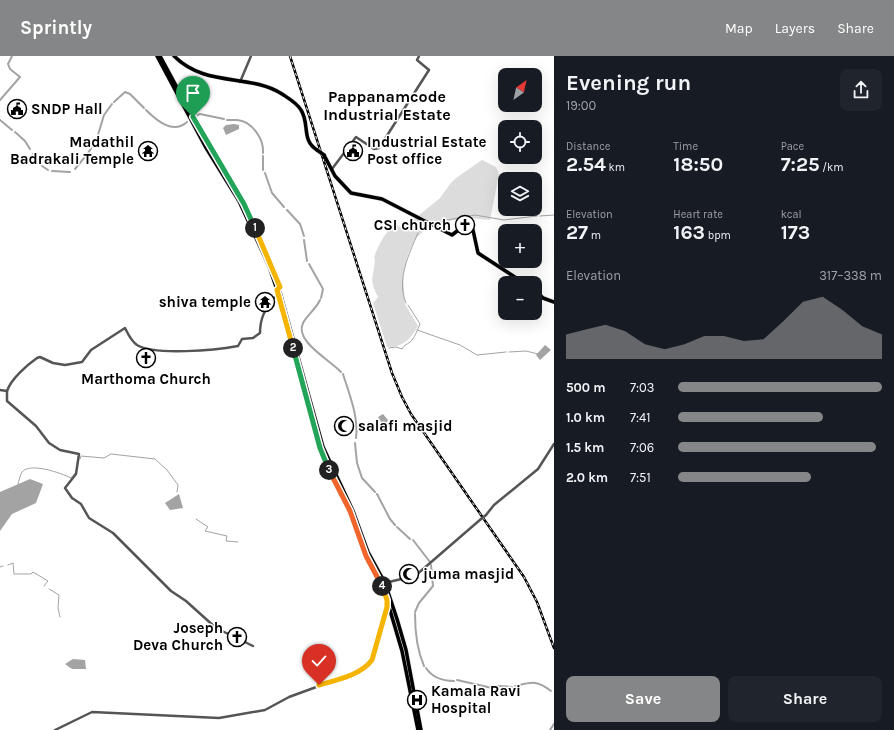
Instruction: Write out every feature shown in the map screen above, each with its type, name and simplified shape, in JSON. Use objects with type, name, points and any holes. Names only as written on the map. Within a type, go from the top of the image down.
[{"type":"main road","points":[[157,56],[205,146],[239,201],[278,288]]},
{"type":"main road","points":[[160,56],[193,117],[244,204],[278,288],[320,448],[350,511],[366,556],[383,584],[392,609],[418,723],[421,730]]},
{"type":"main road","points":[[174,56],[187,67],[206,75],[274,89],[295,103],[303,114],[307,141],[324,155],[341,184],[351,193],[382,199],[452,235],[461,228],[471,228],[473,230],[478,253],[513,276]]},
{"type":"main road","points":[[542,297],[554,302]]},
{"type":"main road","points":[[383,584],[387,600],[392,609]]},
{"type":"main road","points":[[418,723],[418,730]]},
{"type":"street","points":[[240,82],[251,56]]},
{"type":"street","points":[[332,169],[356,137],[374,149],[379,148],[429,70],[417,60],[419,56]]},
{"type":"street","points":[[254,646],[214,626],[186,600],[161,582],[150,569],[113,533],[89,518],[81,504],[72,498],[65,488],[76,474],[79,454],[60,450],[49,442],[36,426],[7,401],[7,391],[19,375],[37,358],[40,357],[53,363],[65,365],[82,362],[91,350],[125,328],[131,339],[138,346],[158,350],[238,346],[242,339],[253,338],[260,333],[259,323],[262,315],[278,288]]},
{"type":"street","points":[[273,298],[281,296]]},
{"type":"street","points":[[0,390],[7,391]]},
{"type":"street","points":[[383,584],[415,576],[486,515],[494,505],[538,468],[554,444]]},
{"type":"street","points":[[55,730],[92,712],[221,718],[265,710],[289,697],[360,671],[368,666],[372,660],[385,616],[387,600]]},
{"type":"street","points":[[385,616],[392,609]]},
{"type":"shaded area","points":[[226,125],[239,125],[239,129],[226,135],[223,128]]},
{"type":"shaded area","points":[[482,160],[496,167],[498,172],[498,179],[490,220],[462,219],[435,225],[418,216],[440,198],[456,178]]},
{"type":"shaded area","points":[[415,218],[427,225],[426,229],[415,239],[408,254],[403,275],[405,304],[418,326],[406,342],[397,346],[387,347],[373,303],[378,297],[372,282],[374,258],[382,239],[392,227],[396,224],[406,231]]},
{"type":"shaded area","points":[[545,345],[551,350],[540,360],[536,355]]},
{"type":"shaded area","points":[[383,414],[388,420],[384,426],[378,417]]},
{"type":"shaded area","points":[[30,479],[43,484],[36,503],[12,514],[0,531],[0,492]]},
{"type":"shaded area","points":[[179,494],[183,508],[170,510],[165,503]]},
{"type":"shaded area","points":[[73,659],[85,660],[86,669],[72,669],[65,664]]},
{"type":"waterway","points":[[0,100],[20,77],[10,69],[8,64],[12,56]]},
{"type":"waterway","points":[[114,102],[125,92],[130,94],[144,108]]},
{"type":"waterway","points":[[87,155],[97,138],[104,115],[112,104]]},
{"type":"waterway","points":[[146,110],[160,122],[171,127],[182,126],[187,122]]},
{"type":"waterway","points":[[194,117],[200,114],[224,119]]},
{"type":"waterway","points":[[0,120],[12,130]]},
{"type":"waterway","points":[[227,120],[242,121],[252,127],[259,137],[263,148],[263,153]]},
{"type":"waterway","points":[[15,132],[25,141],[30,149]]},
{"type":"waterway","points":[[33,154],[42,166],[48,170]]},
{"type":"waterway","points":[[263,156],[263,170]]},
{"type":"waterway","points":[[75,169],[84,158]]},
{"type":"waterway","points":[[52,171],[70,172]]},
{"type":"waterway","points":[[265,173],[272,193],[284,207]]},
{"type":"waterway","points":[[287,210],[300,224],[304,236]]},
{"type":"waterway","points":[[434,225],[442,221],[475,215],[504,220],[537,216]]},
{"type":"waterway","points":[[542,216],[554,215]]},
{"type":"waterway","points":[[422,230],[431,226]]},
{"type":"waterway","points":[[406,303],[403,294],[403,276],[408,258],[418,233]]},
{"type":"waterway","points":[[304,240],[307,261]]},
{"type":"waterway","points":[[309,264],[323,289],[321,298]]},
{"type":"waterway","points":[[320,300],[303,323],[302,330],[304,337],[314,350],[341,372]]},
{"type":"waterway","points":[[389,348],[396,347],[402,349],[411,341],[417,331],[420,324],[408,305]]},
{"type":"waterway","points":[[417,330],[460,345],[477,355],[506,352]]},
{"type":"waterway","points":[[509,352],[526,351],[538,354]]},
{"type":"waterway","points":[[343,374],[355,414],[357,430],[356,438]]},
{"type":"waterway","points":[[355,443],[357,463],[362,478],[375,492]]},
{"type":"waterway","points":[[80,459],[81,456],[104,458],[111,454],[155,459],[167,470],[178,485],[177,492]]},
{"type":"waterway","points":[[18,484],[22,472],[26,469],[46,469],[71,478],[75,473]]},
{"type":"waterway","points":[[377,494],[390,519],[395,525]]},
{"type":"waterway","points":[[196,519],[208,527],[205,531],[227,536],[226,541],[238,542]]},
{"type":"waterway","points":[[397,527],[410,539]]},
{"type":"waterway","points":[[413,540],[430,562]]},
{"type":"waterway","points":[[8,565],[13,563],[14,574],[31,574],[33,572],[48,581],[44,586]]},
{"type":"waterway","points":[[415,612],[419,603],[433,586],[431,565]]},
{"type":"waterway","points":[[49,589],[59,595],[58,608],[60,617]]},
{"type":"waterway","points":[[415,614],[417,640],[424,666]]},
{"type":"waterway","points":[[426,668],[431,674],[438,678],[454,681]]},
{"type":"waterway","points":[[457,680],[492,688],[498,686]]},
{"type":"waterway","points":[[515,686],[534,683],[542,685],[551,691]]},
{"type":"waterway","points":[[500,686],[512,687]]},
{"type":"waterway","points":[[550,730],[554,724]]},
{"type":"railway","points":[[290,56],[392,373],[402,397],[411,414],[524,577],[537,602],[554,648]]},
{"type":"place","name":"SNDP Hall","points":[[17,109]]},
{"type":"place","name":"Madathil Badrakali Temple","points":[[148,151]]},
{"type":"place","name":"Industrial Estate Post office","points":[[353,151]]},
{"type":"place","name":"CSI church","points":[[465,225]]},
{"type":"place","name":"shiva temple","points":[[265,302]]},
{"type":"place","name":"Marthoma Church","points":[[146,358]]},
{"type":"place","name":"salafi masjid","points":[[344,426]]},
{"type":"place","name":"juma masjid","points":[[409,574]]},
{"type":"place","name":"Joseph Deva Church","points":[[237,637]]},
{"type":"place","name":"Kamala Ravi Hospital","points":[[417,700]]},
{"type":"district","name":"Pappanamcode Industrial Estate","points":[[387,105]]},
{"type":"route","points":[[193,117],[208,145],[244,204],[271,264],[280,287],[277,290],[320,448],[328,468],[350,511],[366,556],[383,588],[387,600],[387,610],[372,660],[368,666],[360,671],[319,685]]}]
